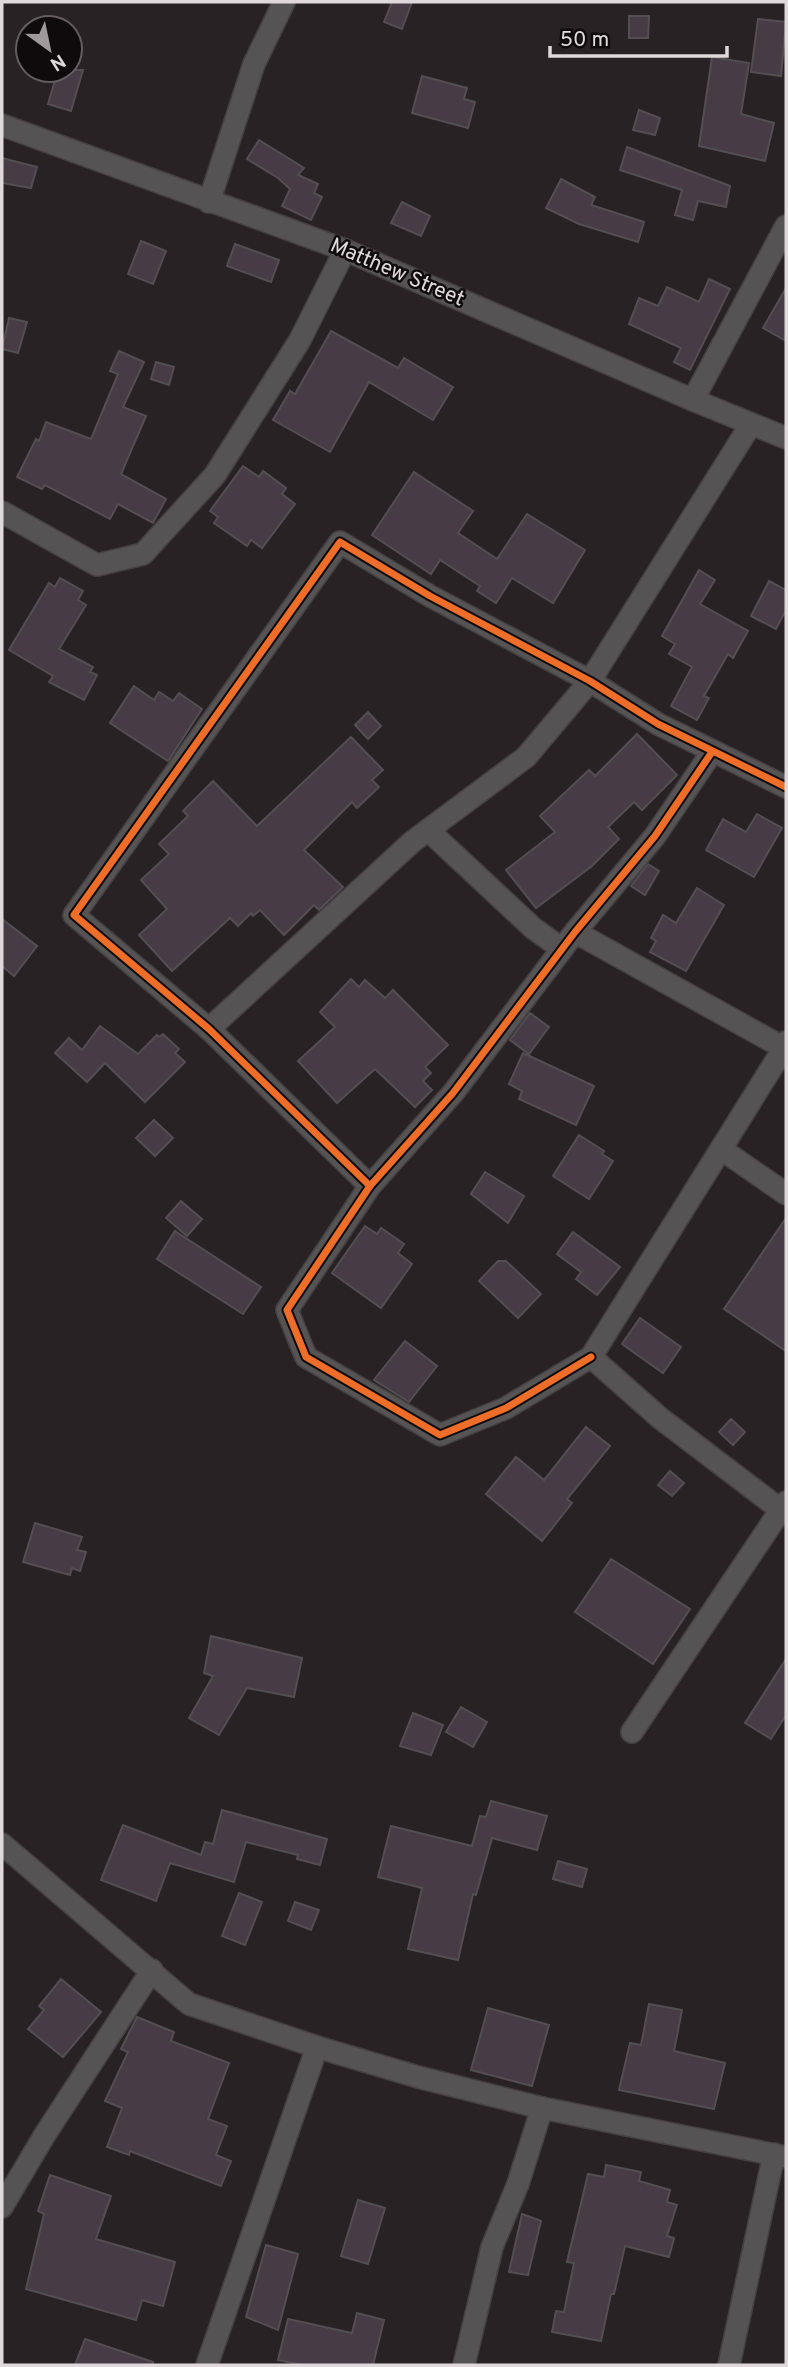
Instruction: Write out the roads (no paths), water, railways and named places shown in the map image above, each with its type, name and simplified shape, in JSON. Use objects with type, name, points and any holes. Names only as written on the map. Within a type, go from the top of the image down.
[{"type":"street","points":[[209,202],[254,64],[284,2]]},
{"type":"street","name":"Matthew Street","points":[[2,125],[345,250],[786,438]]},
{"type":"street","points":[[693,400],[786,226]]},
{"type":"street","points":[[2,512],[97,565],[143,554],[215,475],[300,340],[345,250]]},
{"type":"street","points":[[209,1029],[428,830],[526,757],[590,681],[751,424]]},
{"type":"street","points":[[370,1186],[209,1029],[74,915],[340,542],[430,596],[590,681],[658,724],[786,787]]},
{"type":"street","points":[[428,830],[533,928],[568,941],[785,1045],[591,1357],[506,1408],[440,1435],[306,1357],[287,1310],[370,1186],[453,1093],[568,941],[654,836],[712,752]]},
{"type":"street","points":[[721,1149],[786,1194]]},
{"type":"street","points":[[591,1357],[660,1418],[783,1506],[632,1732]]},
{"type":"street","points":[[2,1844],[190,2004],[317,2047],[418,2077],[542,2108],[780,2156],[729,2365]]},
{"type":"street","points":[[2,2207],[44,2136],[152,1970]]},
{"type":"street","points":[[207,2365],[317,2047]]},
{"type":"street","points":[[464,2365],[492,2247],[518,2184],[542,2108]]}]
